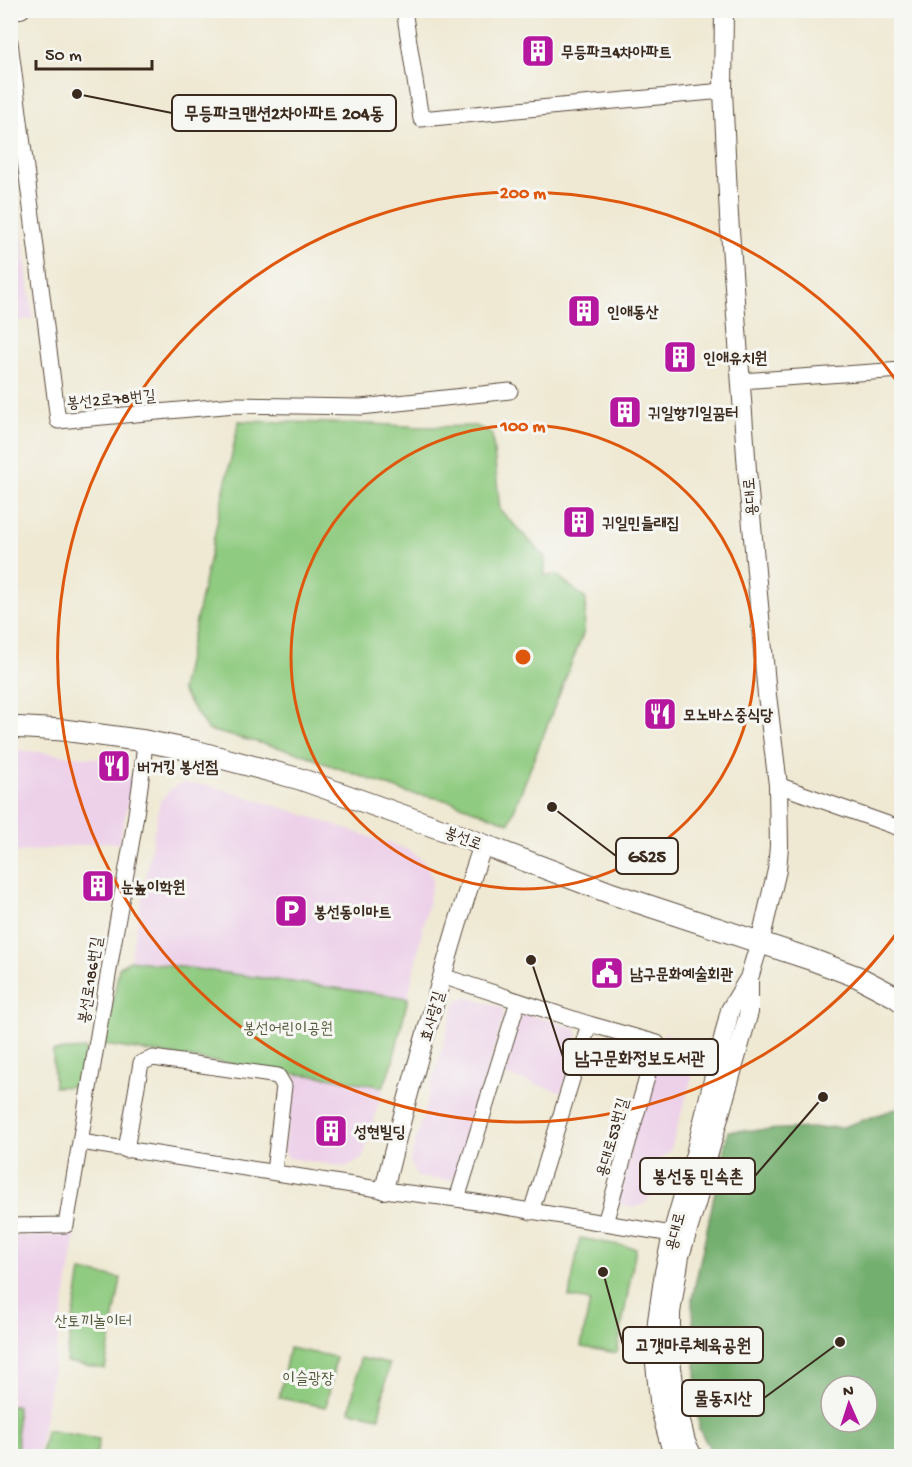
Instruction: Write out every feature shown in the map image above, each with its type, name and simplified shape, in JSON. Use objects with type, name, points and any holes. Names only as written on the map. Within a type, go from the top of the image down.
[{"type":"main road","name":"봉선로","points":[[10,727],[63,730],[145,741],[195,751],[300,779],[483,844],[613,894],[858,977],[902,1002]]},
{"type":"street","points":[[10,12],[22,10]]},
{"type":"street","points":[[404,10],[421,119],[723,91]]},
{"type":"street","name":"용대로","points":[[673,1456],[660,1409],[655,1364],[657,1321],[672,1234],[695,1154],[730,1010],[749,978],[760,942],[777,870],[779,846],[778,785],[767,695],[747,471],[729,216],[723,91],[726,15]]},
{"type":"street","name":"봉선2로78번길","points":[[10,42],[58,421],[235,405],[361,407],[510,392]]},
{"type":"street","points":[[740,381],[902,370]]},
{"type":"street","name":"봉선로186번길","points":[[10,1226],[66,1225],[131,845],[145,741]]},
{"type":"street","points":[[778,785],[902,830]]},
{"type":"street","name":"효사랑길","points":[[384,1190],[401,1119],[472,873],[483,844]]},
{"type":"street","points":[[442,976],[589,1024],[531,1212]]},
{"type":"street","name":"용대로","points":[[693,1456],[686,1442],[677,1404],[671,1361],[671,1313],[680,1256],[698,1201],[709,1153],[749,1012],[749,978]]},
{"type":"street","points":[[457,1199],[518,1001]]},
{"type":"street","name":"용대로53번길","points":[[589,1024],[657,1043],[605,1223]]},
{"type":"street","points":[[126,1150],[141,1063],[153,1058],[278,1076],[284,1086],[274,1172]]},
{"type":"street","points":[[81,1142],[672,1234]]},
{"type":"shaded area","points":[[10,147],[33,319],[11,321],[10,321]]},
{"type":"shaded area","points":[[11,749],[119,761],[133,780],[119,844],[107,842],[11,853]]},
{"type":"shaded area","name":"봉선동이마트","points":[[183,783],[212,786],[311,817],[409,850],[426,863],[433,880],[408,998],[130,960],[160,801],[172,788]]},
{"type":"shaded area","points":[[467,997],[502,1008],[504,1015],[455,1178],[449,1180],[417,1177],[410,1161],[455,1003]]},
{"type":"shaded area","points":[[526,1014],[574,1028],[578,1035],[562,1092],[504,1075],[520,1018]]},
{"type":"shaded area","points":[[664,1033],[701,1046],[671,1149],[662,1159],[651,1196],[644,1204],[633,1208],[620,1204],[616,1195]]},
{"type":"shaded area","name":"성현빌딩","points":[[296,1074],[383,1087],[363,1158],[346,1167],[289,1158],[283,1149]]},
{"type":"shaded area","points":[[76,1235],[38,1456],[11,1456],[10,1236]]},
{"type":"green space","points":[[239,421],[419,427],[476,426],[492,433],[500,510],[545,557],[545,576],[557,575],[586,599],[584,631],[509,823],[453,802],[408,793],[304,754],[208,730],[181,690]]},
{"type":"green space","name":"봉선어린이공원","points":[[130,960],[408,998],[392,1065],[383,1087],[105,1045],[119,968]]},
{"type":"green space","points":[[86,1049],[79,1086],[54,1087],[53,1051]]},
{"type":"green space","points":[[901,1107],[901,1456],[714,1456],[699,1429],[692,1299],[728,1131],[843,1127]]},
{"type":"green space","points":[[580,1238],[636,1248],[617,1353],[581,1347],[590,1301],[569,1297]]},
{"type":"green space","name":"산토끼놀이터","points":[[81,1271],[121,1278],[105,1369],[66,1362]]},
{"type":"green space","name":"이슬광장","points":[[289,1348],[336,1357],[326,1407],[279,1398]]},
{"type":"green space","name":"이슬광장","points":[[360,1358],[389,1364],[379,1417],[350,1411]]},
{"type":"green space","points":[[10,1406],[17,1406],[18,1456],[11,1456]]},
{"type":"green space","points":[[46,1430],[99,1439],[96,1456],[41,1456]]},
{"type":"place","name":"무등파크4차아파트","points":[[538,51]]},
{"type":"place","name":"무등파크맨션2차아파트 204동","points":[[77,94]]},
{"type":"place","name":"인애동산","points":[[584,311]]},
{"type":"place","name":"인애유치원","points":[[680,357]]},
{"type":"place","name":"귀일향기일꿈터","points":[[625,412]]},
{"type":"place","name":"귀일민들래집","points":[[579,522]]},
{"type":"place","name":"모노바스중식당","points":[[660,714]]},
{"type":"place","name":"버거킹 봉선점","points":[[114,766]]},
{"type":"place","name":"GS25","points":[[552,807]]},
{"type":"place","name":"눈높이학원","points":[[98,886]]},
{"type":"place","name":"봉선동이마트","points":[[291,911]]},
{"type":"place","name":"남구문화정보도서관","points":[[531,960]]},
{"type":"place","name":"남구문화예술회관","points":[[607,973]]},
{"type":"place","name":"봉선동 민속촌","points":[[823,1097]]},
{"type":"place","name":"성현빌딩","points":[[331,1131]]},
{"type":"place","name":"고갯마루체육공원","points":[[603,1272]]},
{"type":"place","name":"물동지산","points":[[840,1342]]}]
